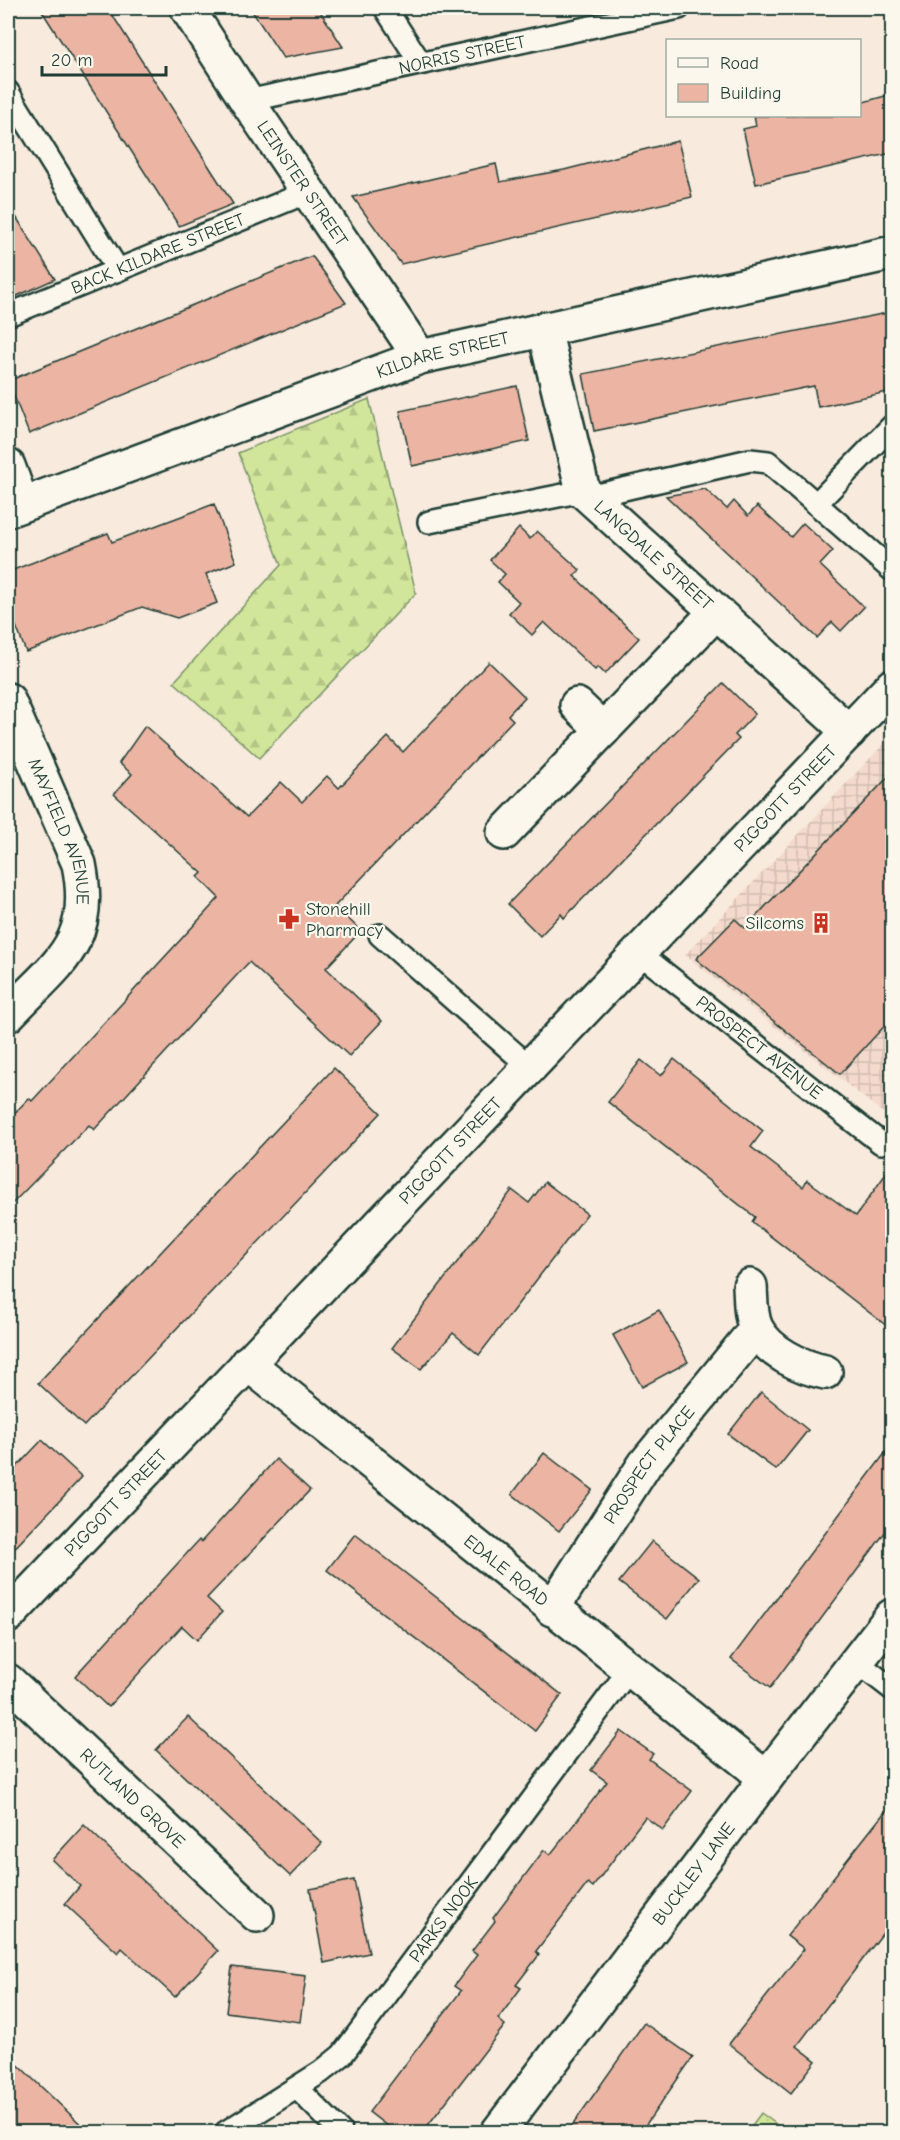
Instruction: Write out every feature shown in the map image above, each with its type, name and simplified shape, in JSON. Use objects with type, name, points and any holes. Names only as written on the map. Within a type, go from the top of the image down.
[{"type":"street","name":"LEINSTER STREET","points":[[187,8],[420,357]]},
{"type":"street","name":"KILDARE STREET","points":[[15,507],[420,357],[892,253]]},
{"type":"street","name":"LANGDALE STREET","points":[[544,329],[586,494],[849,732]]},
{"type":"street","points":[[8,466],[15,507]]},
{"type":"street","points":[[504,833],[716,612]]},
{"type":"street","name":"PIGGOTT STREET","points":[[8,1616],[892,686]]},
{"type":"street","points":[[577,705],[603,730]]},
{"type":"street","name":"MAYFIELD AVENUE","points":[[8,1015],[72,947],[82,921],[84,891],[78,864],[11,718]]},
{"type":"street","points":[[750,1286],[752,1314],[756,1329],[801,1367],[825,1372]]},
{"type":"street","name":"PROSPECT PLACE","points":[[552,1609],[645,1464],[756,1329]]},
{"type":"street","name":"EDALE ROAD","points":[[247,1363],[766,1778]]},
{"type":"street","name":"BUCKLEY LANE","points":[[498,2133],[766,1778],[892,1616]]},
{"type":"street","name":"RUTLAND GROVE","points":[[8,1681],[257,1915]]},
{"type":"lane","points":[[386,8],[420,62]]},
{"type":"lane","name":"NORRIS STREET","points":[[247,101],[679,8]]},
{"type":"lane","points":[[8,92],[118,270]]},
{"type":"lane","name":"BACK KILDARE STREET","points":[[8,315],[308,192]]},
{"type":"lane","points":[[816,504],[892,426]]},
{"type":"lane","points":[[429,522],[586,494],[750,460],[768,462],[892,570]]},
{"type":"lane","points":[[380,935],[530,1067]]},
{"type":"lane","name":"PROSPECT AVENUE","points":[[639,952],[880,1143]]},
{"type":"lane","points":[[857,1662],[892,1689]]},
{"type":"lane","name":"PARKS NOOK","points":[[226,2133],[297,2088],[342,2055],[629,1670]]},
{"type":"lane","points":[[297,2088],[341,2133]]},
{"type":"shaded area","name":"Silcoms","points":[[892,735],[892,1120],[685,955]]},
{"type":"green space","points":[[369,399],[416,593],[259,758],[174,682],[281,565],[238,453]]},
{"type":"green space","points":[[761,2113],[787,2132],[747,2132]]},
{"type":"building","points":[[40,8],[108,8],[233,204],[179,226]]},
{"type":"building","points":[[250,8],[318,8],[343,47],[283,58]]},
{"type":"building","points":[[892,94],[892,153],[756,184],[743,129],[756,126],[754,117],[861,117],[861,103]]},
{"type":"building","points":[[678,141],[692,197],[401,264],[353,197],[496,164],[500,182],[564,170]]},
{"type":"building","points":[[8,204],[55,279],[8,300]]},
{"type":"building","points":[[312,256],[346,303],[29,434],[8,381]]},
{"type":"building","points":[[892,312],[892,391],[818,407],[814,386],[594,431],[583,374]]},
{"type":"building","points":[[517,386],[529,441],[412,466],[400,411]]},
{"type":"building","points":[[705,489],[727,509],[734,501],[748,516],[757,506],[791,537],[803,523],[833,551],[820,565],[864,607],[841,631],[832,622],[817,638],[666,496]]},
{"type":"building","points":[[214,504],[236,562],[206,574],[217,603],[177,618],[142,607],[26,652],[8,605],[8,572],[108,533],[112,542]]},
{"type":"building","points":[[519,528],[530,539],[537,531],[580,570],[574,576],[639,638],[605,674],[598,667],[595,670],[544,622],[532,635],[509,613],[519,602],[498,582],[505,574],[490,560]]},
{"type":"building","points":[[489,662],[525,697],[508,715],[513,720],[335,906],[361,931],[326,968],[382,1021],[349,1056],[249,962],[94,1130],[89,1125],[8,1208],[8,1120],[29,1098],[32,1101],[219,898],[198,877],[202,873],[114,794],[132,774],[119,763],[145,726],[247,817],[281,782],[302,802],[327,776],[339,788],[388,737],[403,752]]},
{"type":"building","points":[[723,683],[755,714],[735,735],[739,739],[564,918],[561,914],[540,936],[508,904]]},
{"type":"building","name":"Silcoms","points":[[892,773],[892,1018],[840,1074],[696,959],[735,919],[745,928]]},
{"type":"building","points":[[674,1059],[763,1131],[751,1147],[803,1187],[807,1180],[856,1216],[892,1165],[892,1330],[752,1222],[755,1217],[608,1102],[641,1060],[661,1076]]},
{"type":"building","points":[[334,1068],[381,1113],[84,1426],[38,1383]]},
{"type":"building","points":[[545,1182],[587,1214],[479,1355],[453,1333],[421,1369],[392,1348],[512,1190],[529,1203]]},
{"type":"building","points":[[659,1310],[688,1362],[642,1387],[613,1335]]},
{"type":"building","points":[[761,1392],[808,1430],[776,1470],[728,1434]]},
{"type":"building","points":[[42,1440],[82,1477],[8,1555],[8,1476]]},
{"type":"building","points":[[892,1444],[892,1523],[770,1688],[731,1659]]},
{"type":"building","points":[[544,1453],[592,1490],[559,1531],[512,1494]]},
{"type":"building","points":[[276,1459],[310,1490],[207,1598],[222,1612],[197,1640],[182,1626],[108,1707],[75,1676]]},
{"type":"building","points":[[355,1534],[562,1695],[535,1731],[327,1570]]},
{"type":"building","points":[[652,1541],[699,1578],[667,1619],[619,1582]]},
{"type":"building","points":[[188,1717],[322,1843],[290,1876],[156,1750]]},
{"type":"building","points":[[621,1731],[653,1754],[649,1759],[692,1791],[663,1830],[645,1817],[593,1887],[588,1883],[536,1951],[539,1955],[516,1985],[521,1988],[498,2019],[505,2025],[422,2133],[396,2133],[369,2112],[461,1991],[454,1986],[477,1955],[472,1951],[495,1921],[493,1918],[544,1850],[550,1855],[607,1782],[591,1770]]},
{"type":"building","points":[[892,1803],[892,1921],[797,2046],[816,2061],[791,2093],[729,2044],[804,1949],[787,1936]]},
{"type":"building","points":[[84,1825],[218,1951],[175,1997],[122,1948],[118,1953],[65,1904],[80,1886],[52,1860]]},
{"type":"building","points":[[354,1880],[369,1953],[324,1963],[310,1889]]},
{"type":"building","points":[[232,1967],[306,1976],[300,2022],[226,2012]]},
{"type":"building","points":[[644,2023],[693,2057],[640,2133],[567,2133]]},
{"type":"building","points":[[8,2055],[34,2080],[90,2133],[8,2133]]},
{"type":"place","name":"Stonehill Pharmacy","points":[[289,919]]},
{"type":"place","name":"Silcoms","points":[[821,923]]}]
